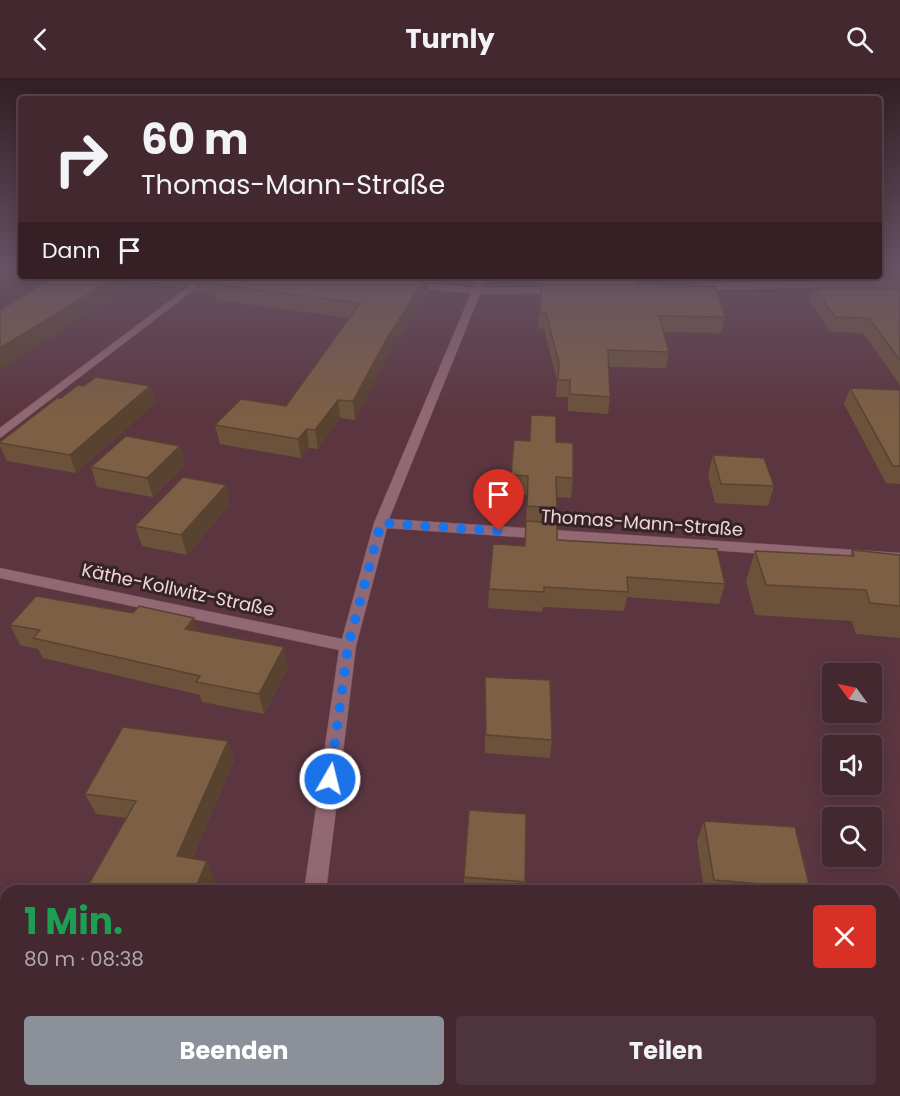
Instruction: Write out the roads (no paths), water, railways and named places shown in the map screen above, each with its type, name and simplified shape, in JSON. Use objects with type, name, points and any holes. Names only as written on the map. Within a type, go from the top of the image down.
[{"type":"street","points":[[0,435],[154,318]]},
{"type":"street","points":[[316,885],[348,646],[381,523],[464,318]]},
{"type":"street","name":"Thomas-Mann-Straße","points":[[381,523],[900,558]]},
{"type":"street","name":"Käthe-Kollwitz-Straße","points":[[0,573],[348,646]]}]
